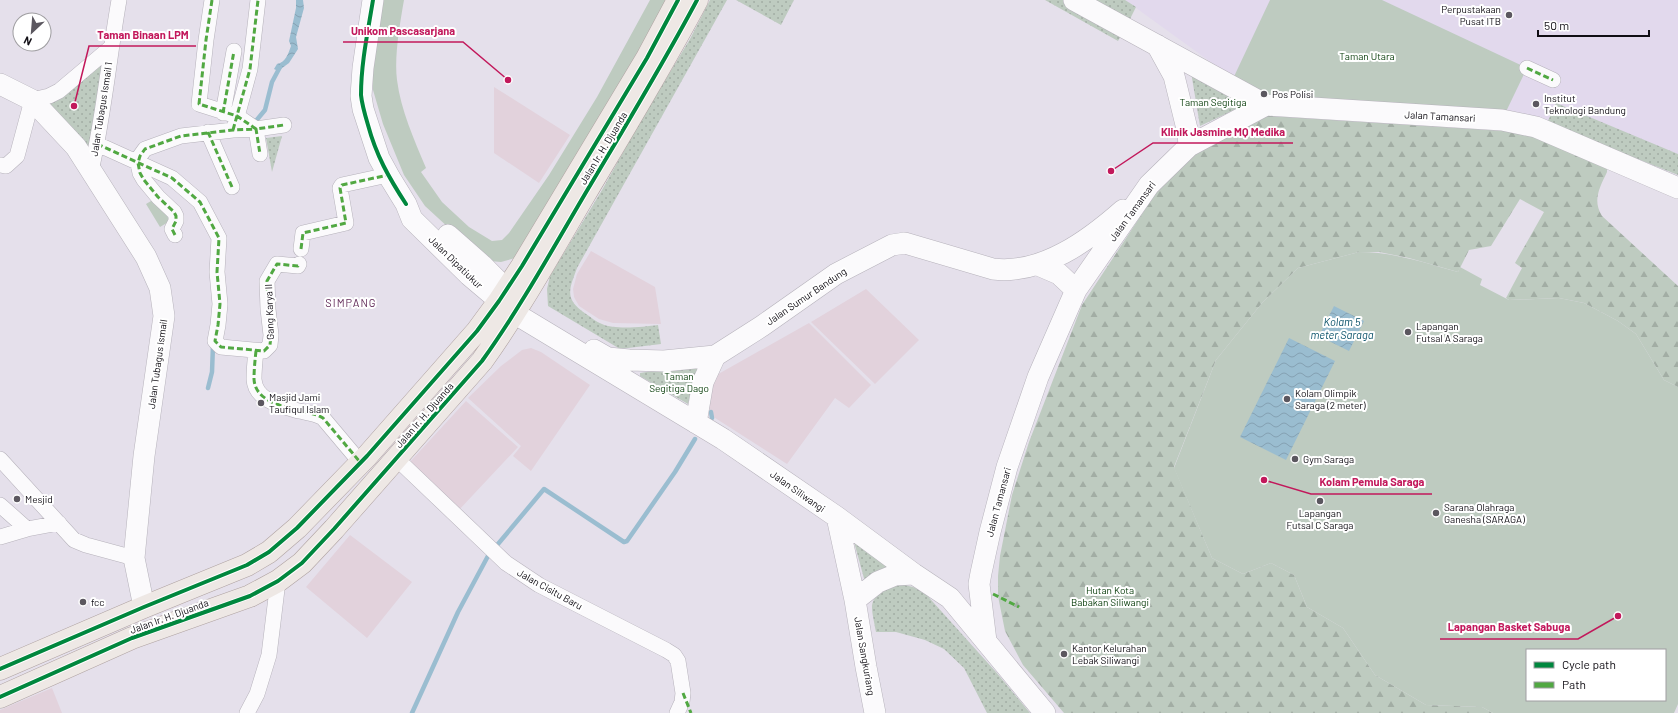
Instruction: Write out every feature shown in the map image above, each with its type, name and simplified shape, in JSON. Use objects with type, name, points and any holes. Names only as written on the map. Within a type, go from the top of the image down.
[{"type":"main road","name":"Jalan Dipatiukur","points":[[373,0],[363,68],[361,96],[363,109],[379,158],[406,204],[412,219],[469,275],[510,302]]},
{"type":"main road","name":"Jalan Ir. H. Djuanda","points":[[0,697],[132,638],[250,596],[278,581],[302,563],[402,465],[482,361],[510,302],[678,0]]},
{"type":"main road","name":"Jalan Ir. H. Djuanda","points":[[0,669],[144,607],[247,565],[269,552],[297,528],[360,462],[477,331],[510,302],[661,65],[697,0]]},
{"type":"main road","points":[[1074,0],[1266,105]]},
{"type":"main road","points":[[1156,45],[1174,76],[1188,133],[1189,146]]},
{"type":"main road","name":"Jalan Tubagus Ismail","points":[[0,84],[32,100],[66,135],[146,257],[160,288],[164,316],[144,456],[134,558],[144,607]]},
{"type":"main road","name":"Jalan Tamansari","points":[[986,641],[979,584],[990,532],[1007,467],[1038,377],[1076,290],[1149,185],[1189,146],[1266,105],[1480,118],[1526,124],[1618,160],[1678,188]]},
{"type":"main road","name":"Jalan Sumur Bandung","points":[[715,356],[762,326],[836,274],[892,245],[905,243],[919,246],[993,269],[1007,270],[1038,265],[1087,239],[1130,205],[1149,185]]},
{"type":"main road","points":[[1038,265],[1059,274],[1076,290]]},
{"type":"main road","points":[[510,302],[608,358],[664,361],[715,356]]},
{"type":"main road","name":"Jalan Siliwangi","points":[[510,302],[696,423],[724,439],[950,598],[1045,713]]},
{"type":"main road","points":[[696,423],[703,382],[715,356]]},
{"type":"main road","name":"Jalan Sangkuriang","points":[[837,518],[855,600],[875,713]]},
{"type":"main road","points":[[855,600],[878,582],[895,575],[914,574]]},
{"type":"main road","points":[[950,598],[979,584]]},
{"type":"street","name":"Jalan Tubagus Ismail 1","points":[[91,171],[97,144],[110,48],[119,0]]},
{"type":"street","points":[[212,0],[198,102],[200,106],[256,129],[284,125]]},
{"type":"street","points":[[175,235],[172,228],[176,221],[176,216],[144,180],[140,173],[138,163],[140,156],[145,149],[181,136],[208,132],[231,119],[250,69],[258,0]]},
{"type":"street","points":[[0,165],[6,166],[17,156],[32,100],[49,96],[59,91],[110,48]]},
{"type":"street","points":[[231,119],[234,51]]},
{"type":"street","points":[[1527,68],[1553,80]]},
{"type":"street","points":[[256,129],[260,154]]},
{"type":"street","points":[[208,132],[232,187]]},
{"type":"street","points":[[97,144],[172,178],[200,202],[218,238],[220,304],[215,341],[217,345],[221,347],[256,351],[255,386],[268,401],[302,412],[316,413],[323,418],[360,462]]},
{"type":"street","points":[[301,249],[303,233],[346,223],[340,188],[342,185],[388,174]]},
{"type":"street","name":"Gang Karya II","points":[[256,351],[264,351],[270,344],[271,332],[267,281],[278,264],[298,266],[298,264]]},
{"type":"street","points":[[0,459],[74,540],[86,545],[134,558]]},
{"type":"street","name":"Jalan Cisitu Baru","points":[[402,465],[506,563],[521,574],[539,585],[674,655],[678,661],[683,693],[682,702],[677,713]]},
{"type":"street","points":[[0,505],[27,529]]},
{"type":"street","points":[[0,537],[27,529],[59,523]]},
{"type":"street","points":[[247,713],[257,694],[269,655],[278,581]]},
{"type":"street","points":[[683,693],[691,713]]},
{"type":"shaded area","name":"Institut Teknologi Bandung","points":[[1125,0],[1678,0],[1678,175],[1547,123],[1241,84]]},
{"type":"shaded area","points":[[494,87],[570,135],[539,183],[494,153]]},
{"type":"shaded area","points":[[591,251],[655,287],[661,324],[613,323],[599,319],[579,306],[574,297],[573,289],[577,274]]},
{"type":"shaded area","points":[[866,289],[919,340],[875,384],[811,322]]},
{"type":"shaded area","points":[[809,323],[871,385],[849,408],[835,398],[787,464],[712,416],[708,405],[713,377]]},
{"type":"shaded area","points":[[531,348],[541,352],[590,385],[531,471],[513,456],[521,446],[468,398],[501,366],[522,350]]},
{"type":"shaded area","points":[[466,401],[518,447],[458,511],[408,464]]},
{"type":"shaded area","points":[[350,535],[412,582],[367,638],[306,587]]},
{"type":"shaded area","points":[[52,688],[62,713],[0,713],[0,710]]},
{"type":"green space","points":[[378,0],[404,0],[399,29],[396,71],[405,114],[426,168],[421,172],[442,202],[469,227],[492,241],[502,240],[509,233],[549,175],[597,97],[650,0],[673,0],[515,258],[501,262],[490,261],[450,229],[425,206],[404,175],[383,124],[373,90],[371,75]]},
{"type":"green space","points":[[710,0],[727,0],[577,268],[572,282],[570,294],[574,304],[600,323],[614,327],[658,325],[661,344],[620,349],[548,306],[547,289],[550,276],[690,39]]},
{"type":"green space","points":[[736,0],[794,0],[781,25]]},
{"type":"green space","points":[[1045,0],[1074,0],[1125,29],[1118,41]]},
{"type":"green space","points":[[1086,0],[1125,0],[1136,7],[1128,23]]},
{"type":"green space","name":"Taman Utara","points":[[1270,0],[1382,0],[1527,68],[1502,120],[1266,105],[1230,85]]},
{"type":"green space","points":[[103,57],[91,150],[49,104]]},
{"type":"green space","name":"Taman Segitiga","points":[[1191,72],[1247,104],[1200,126]]},
{"type":"green space","points":[[1556,103],[1678,154],[1678,175],[1547,123]]},
{"type":"green space","name":"Hutan Kota Babakan Siliwangi","points":[[1270,116],[1528,133],[1607,168],[1607,172],[1597,199],[1602,216],[1678,286],[1678,387],[1664,380],[1636,334],[1618,321],[1584,303],[1559,298],[1509,300],[1506,298],[1522,268],[1515,263],[1544,212],[1520,199],[1491,246],[1469,250],[1458,272],[1409,258],[1379,252],[1359,252],[1298,268],[1262,303],[1216,360],[1174,467],[1212,558],[1243,574],[1271,563],[1294,575],[1307,607],[1343,628],[1375,675],[1426,705],[1482,707],[1493,713],[1064,713],[1023,665],[1005,631],[998,596],[998,576],[1000,556],[1012,495],[1029,442],[1082,305],[1169,173],[1190,152],[1260,117]]},
{"type":"green space","points":[[282,136],[272,172],[266,138]]},
{"type":"green space","points":[[156,198],[170,221],[160,227],[146,204]]},
{"type":"green space","name":"Sarana Olahraga Ganesha (SARAGA)","points":[[1359,252],[1372,252],[1397,256],[1458,272],[1460,267],[1482,279],[1480,285],[1509,300],[1559,298],[1584,303],[1618,321],[1636,334],[1664,380],[1678,387],[1678,704],[1674,713],[1493,713],[1482,707],[1426,705],[1375,675],[1343,628],[1307,607],[1294,575],[1271,563],[1243,574],[1212,558],[1174,468],[1216,360],[1262,303],[1298,268]]},
{"type":"green space","name":"Taman Segitiga Dago","points":[[697,364],[699,365],[688,404],[640,376],[640,373]]},
{"type":"green space","points":[[851,531],[898,564],[865,582]]},
{"type":"green space","points":[[896,583],[913,587],[924,592],[996,672],[1030,713],[987,713],[964,668],[944,649],[925,640],[896,632],[876,632],[872,607],[873,602],[875,598]]},
{"type":"water","points":[[296,0],[303,0],[304,8],[296,37],[298,49],[289,63],[278,71],[274,69],[277,64],[285,60],[291,46],[289,41],[296,8]]},
{"type":"water","name":"Kolam 5 meter Saraga","points":[[1334,306],[1364,321],[1349,351],[1319,336]]},
{"type":"water","name":"Kolam Olimpik Saraga (2 meter)","points":[[1289,338],[1335,361],[1286,460],[1240,437]]},
{"type":"waterway","points":[[255,122],[265,110],[272,82],[280,67]]},
{"type":"waterway","points":[[208,388],[212,372],[213,345]]},
{"type":"waterway","points":[[711,412],[712,418]]},
{"type":"waterway","points":[[498,544],[544,489],[624,542],[627,541],[675,472],[695,439]]},
{"type":"waterway","points":[[412,713],[458,612],[488,556]]},
{"type":"marked path","points":[[212,0],[199,104],[237,116],[256,129],[284,125]]},
{"type":"marked path","points":[[233,130],[250,69],[258,0]]},
{"type":"marked path","points":[[223,113],[234,51]]},
{"type":"marked path","points":[[1527,68],[1553,80]]},
{"type":"marked path","points":[[175,235],[172,229],[176,221],[174,212],[158,197],[140,173],[138,163],[140,156],[145,149],[181,136],[256,129],[260,154]]},
{"type":"marked path","points":[[208,132],[232,187]]},
{"type":"marked path","points":[[97,144],[172,178],[200,202],[219,238],[217,272],[220,304],[215,341],[221,347],[264,351],[270,345],[271,335],[267,281],[277,264],[298,266],[299,264]]},
{"type":"marked path","points":[[301,249],[303,233],[346,223],[340,188],[342,185],[388,175]]},
{"type":"marked path","points":[[256,351],[254,379],[259,393],[270,401],[323,418],[360,462]]},
{"type":"marked path","points":[[993,594],[1019,607]]},
{"type":"marked path","points":[[683,693],[691,713]]},
{"type":"cycle path","points":[[373,0],[363,59],[361,99],[371,136],[379,156],[406,204]]},
{"type":"cycle path","points":[[0,669],[144,607],[247,565],[269,552],[297,528],[367,456],[477,331],[499,301],[522,266],[647,58],[678,0]]},
{"type":"cycle path","points":[[0,697],[132,638],[250,596],[278,581],[302,563],[334,529],[482,361],[535,279],[656,74],[697,0]]},
{"type":"place","name":"Perpustakaan Pusat ITB","points":[[1509,15]]},
{"type":"place","name":"Unikom Pascasarjana","points":[[508,80]]},
{"type":"place","name":"Pos Polisi","points":[[1264,94]]},
{"type":"place","name":"Institut Teknologi Bandung","points":[[1536,104]]},
{"type":"place","name":"Taman Binaan LPM","points":[[74,106]]},
{"type":"place","name":"Klinik Jasmine MQ Medika","points":[[1111,171]]},
{"type":"place","name":"Lapangan Futsal A Saraga","points":[[1408,332]]},
{"type":"place","name":"Kolam Olimpik Saraga (2 meter)","points":[[1287,399]]},
{"type":"place","name":"Masjid Jami Taufiqul Islam","points":[[261,403]]},
{"type":"place","name":"Gym Saraga","points":[[1295,459]]},
{"type":"place","name":"Kolam Pemula Saraga","points":[[1264,480]]},
{"type":"place","name":"Mesjid","points":[[17,499]]},
{"type":"place","name":"Lapangan Futsal C Saraga","points":[[1320,501]]},
{"type":"place","name":"Sarana Olahraga Ganesha (SARAGA)","points":[[1436,513]]},
{"type":"place","name":"fcc","points":[[83,602]]},
{"type":"place","name":"Lapangan Basket Sabuga","points":[[1618,616]]},
{"type":"place","name":"Kantor Kelurahan Lebak Siliwangi","points":[[1064,654]]},
{"type":"district","name":"SIMPANG","points":[[351,303]]}]
